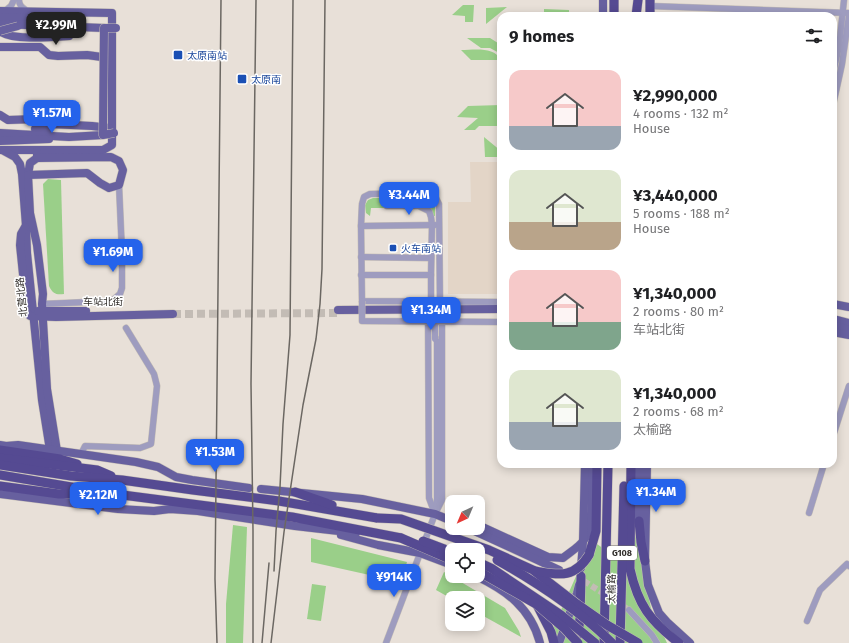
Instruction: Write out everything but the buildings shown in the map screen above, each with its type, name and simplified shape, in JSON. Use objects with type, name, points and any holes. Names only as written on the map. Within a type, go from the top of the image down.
[{"type":"highway","points":[[614,0],[614,12]]},
{"type":"highway","points":[[635,0],[636,12]]},
{"type":"highway","points":[[636,12],[638,0]]},
{"type":"highway","points":[[0,450],[60,459],[98,470],[122,480]]},
{"type":"highway","points":[[0,458],[98,470]]},
{"type":"highway","points":[[0,465],[71,476],[122,480],[294,503],[377,518],[401,519],[489,550],[533,570],[576,604],[607,625],[638,643]]},
{"type":"highway","points":[[533,570],[563,574],[576,570],[585,562],[589,555],[596,531],[597,468]]},
{"type":"highway","name":"太榆路","points":[[604,643],[608,468]]},
{"type":"highway","name":"太榆路","points":[[620,643],[625,468]]},
{"type":"highway","points":[[631,468],[630,569],[634,585],[647,612],[660,628],[679,643]]},
{"type":"highway","points":[[0,475],[107,493],[292,517],[424,542],[445,550]]},
{"type":"highway","points":[[0,486],[59,494],[107,493]]},
{"type":"highway","points":[[295,492],[315,500],[425,531],[479,550],[526,576],[569,605],[612,643]]},
{"type":"highway","points":[[639,521],[645,561]]},
{"type":"highway","points":[[401,538],[445,557]]},
{"type":"highway","points":[[485,565],[561,615],[595,643]]},
{"type":"highway","points":[[485,575],[536,604],[564,628],[577,643]]},
{"type":"highway","points":[[577,643],[580,618],[581,576]]},
{"type":"highway","points":[[536,604],[551,632],[554,643]]},
{"type":"main road","points":[[603,0],[603,12]]},
{"type":"main road","points":[[2,13],[29,11],[112,13],[112,145],[103,150],[37,154]]},
{"type":"main road","points":[[2,13],[29,17],[61,27]]},
{"type":"main road","points":[[0,24],[18,26],[104,28],[103,135],[0,141]]},
{"type":"main road","points":[[1,33],[18,26]]},
{"type":"main road","points":[[1,33],[24,37],[69,36]]},
{"type":"main road","points":[[0,47],[40,47],[49,55],[87,55],[112,58]]},
{"type":"main road","points":[[0,115],[4,120]]},
{"type":"main road","points":[[0,123],[4,120],[37,119],[50,124],[92,126],[112,129]]},
{"type":"main road","points":[[0,128],[49,129]]},
{"type":"main road","points":[[0,133],[69,137]]},
{"type":"main road","points":[[2,150],[37,154],[111,157],[119,161],[123,170],[119,185],[109,188],[87,173],[28,175]]},
{"type":"main road","name":"北营北路","points":[[2,150],[14,157],[20,164],[31,296],[42,400],[54,450]]},
{"type":"main road","name":"北营北路","points":[[37,154],[30,163],[28,175],[30,212],[37,245],[43,294],[48,401],[54,450]]},
{"type":"main road","points":[[26,226],[21,234],[20,245],[27,313],[30,316],[33,314]]},
{"type":"main road","points":[[31,296],[34,301],[39,302],[43,294]]},
{"type":"main road","points":[[338,311],[435,305],[453,311],[497,314]]},
{"type":"main road","points":[[837,305],[849,307]]},
{"type":"main road","points":[[453,311],[497,309]]},
{"type":"main road","name":"车站北街","points":[[33,314],[43,311],[173,313]]},
{"type":"main road","points":[[837,320],[849,323]]},
{"type":"main road","points":[[837,326],[849,330]]},
{"type":"main road","points":[[837,333],[849,335]]},
{"type":"main road","points":[[0,445],[18,445],[136,462],[158,467],[176,477],[249,488]]},
{"type":"main road","points":[[559,643],[577,593],[581,576],[585,468]]},
{"type":"main road","points":[[485,528],[548,557],[563,558],[583,542],[588,532],[591,520],[590,468]]},
{"type":"main road","points":[[639,468],[639,521]]},
{"type":"main road","points":[[647,468],[645,561],[648,585],[659,613],[690,643]]},
{"type":"main road","points":[[261,489],[362,499],[445,515]]},
{"type":"main road","points":[[0,494],[118,509],[154,511],[170,509],[198,511],[316,529],[401,538]]},
{"type":"main road","points":[[435,514],[445,518]]},
{"type":"main road","points":[[316,529],[445,563]]},
{"type":"main road","points":[[483,535],[559,570]]},
{"type":"main road","points":[[485,580],[495,585],[518,602],[529,616],[537,632],[540,643]]},
{"type":"street","points":[[2,13],[11,6],[14,0]]},
{"type":"street","points":[[19,0],[22,7],[29,11]]},
{"type":"street","points":[[837,63],[847,14],[844,0]]},
{"type":"street","points":[[650,3],[803,12]]},
{"type":"street","points":[[837,14],[847,14]]},
{"type":"street","points":[[43,311],[112,301],[120,294],[122,288],[122,253],[119,185]]},
{"type":"street","points":[[435,514],[430,498],[435,305],[440,226],[439,204],[436,198],[431,194],[370,194],[363,200],[361,226],[362,321],[436,322],[497,322]]},
{"type":"street","points":[[386,206],[419,206],[429,211],[431,217],[430,275],[436,322],[437,499],[435,514]]},
{"type":"street","points":[[361,226],[440,226]]},
{"type":"street","points":[[361,257],[431,258]]},
{"type":"street","points":[[361,275],[430,275]]},
{"type":"street","points":[[362,299],[435,305],[497,302]]},
{"type":"street","points":[[386,643],[435,514],[442,500],[435,305]]},
{"type":"street","points":[[81,454],[85,446],[140,448],[151,444],[157,386],[154,374],[126,328]]},
{"type":"street","points":[[837,424],[849,386]]},
{"type":"street","points":[[809,514],[823,468]]},
{"type":"street","points":[[807,620],[820,590],[847,564],[849,566]]},
{"type":"street","points":[[629,610],[652,635],[657,643]]},
{"type":"shaded area","points":[[470,162],[497,162],[497,294],[448,294],[448,202],[471,202]]},
{"type":"green space","points":[[463,5],[474,5],[473,22],[465,22],[465,16],[452,15]]},
{"type":"green space","points":[[507,7],[501,12],[497,12],[497,15],[486,24],[486,8]]},
{"type":"green space","points":[[544,9],[569,10],[569,12],[544,12]]},
{"type":"green space","points":[[467,38],[490,38],[497,42],[497,52],[490,48],[481,48]]},
{"type":"green space","points":[[478,49],[489,51],[497,55],[497,60],[471,60],[461,50]]},
{"type":"green space","points":[[497,105],[497,126],[479,126],[475,130],[464,130],[478,118],[457,117],[468,106]]},
{"type":"green space","points":[[484,137],[497,148],[497,157],[485,157]]},
{"type":"green space","points":[[48,179],[61,180],[64,294],[55,293],[49,286],[43,184]]},
{"type":"green space","points":[[373,198],[430,198],[435,204],[435,216],[433,216],[428,207],[419,204],[371,208],[370,216],[366,213],[365,205],[368,200]]},
{"type":"green space","points":[[233,525],[247,527],[243,643],[226,643],[226,604]]},
{"type":"green space","points":[[636,535],[651,608],[667,643],[557,643],[553,628],[577,574],[597,544],[626,565]]},
{"type":"green space","points":[[311,538],[407,562],[401,582],[311,562]]},
{"type":"green space","points":[[444,572],[445,583],[463,583],[476,591],[445,591],[445,595],[436,590]]},
{"type":"green space","points":[[312,584],[326,586],[321,621],[307,619]]},
{"type":"green space","points":[[485,596],[505,608],[521,637],[485,617]]},
{"type":"tunnel","points":[[173,314],[339,313]]},
{"type":"tunnel","points":[[584,581],[629,610]]},
{"type":"railway","points":[[217,643],[215,579],[221,0]]},
{"type":"railway","points":[[253,643],[251,384],[256,0]]},
{"type":"railway","points":[[274,571],[290,335],[293,0]]},
{"type":"railway","points":[[271,643],[284,532],[303,405],[316,339],[320,304],[322,269],[325,0]]},
{"type":"railway","points":[[262,643],[269,563]]},
{"type":"place","name":"太原南站","points":[[178,55]]},
{"type":"place","name":"太原南","points":[[242,79]]},
{"type":"place","name":"火车南站","points":[[393,248]]}]
